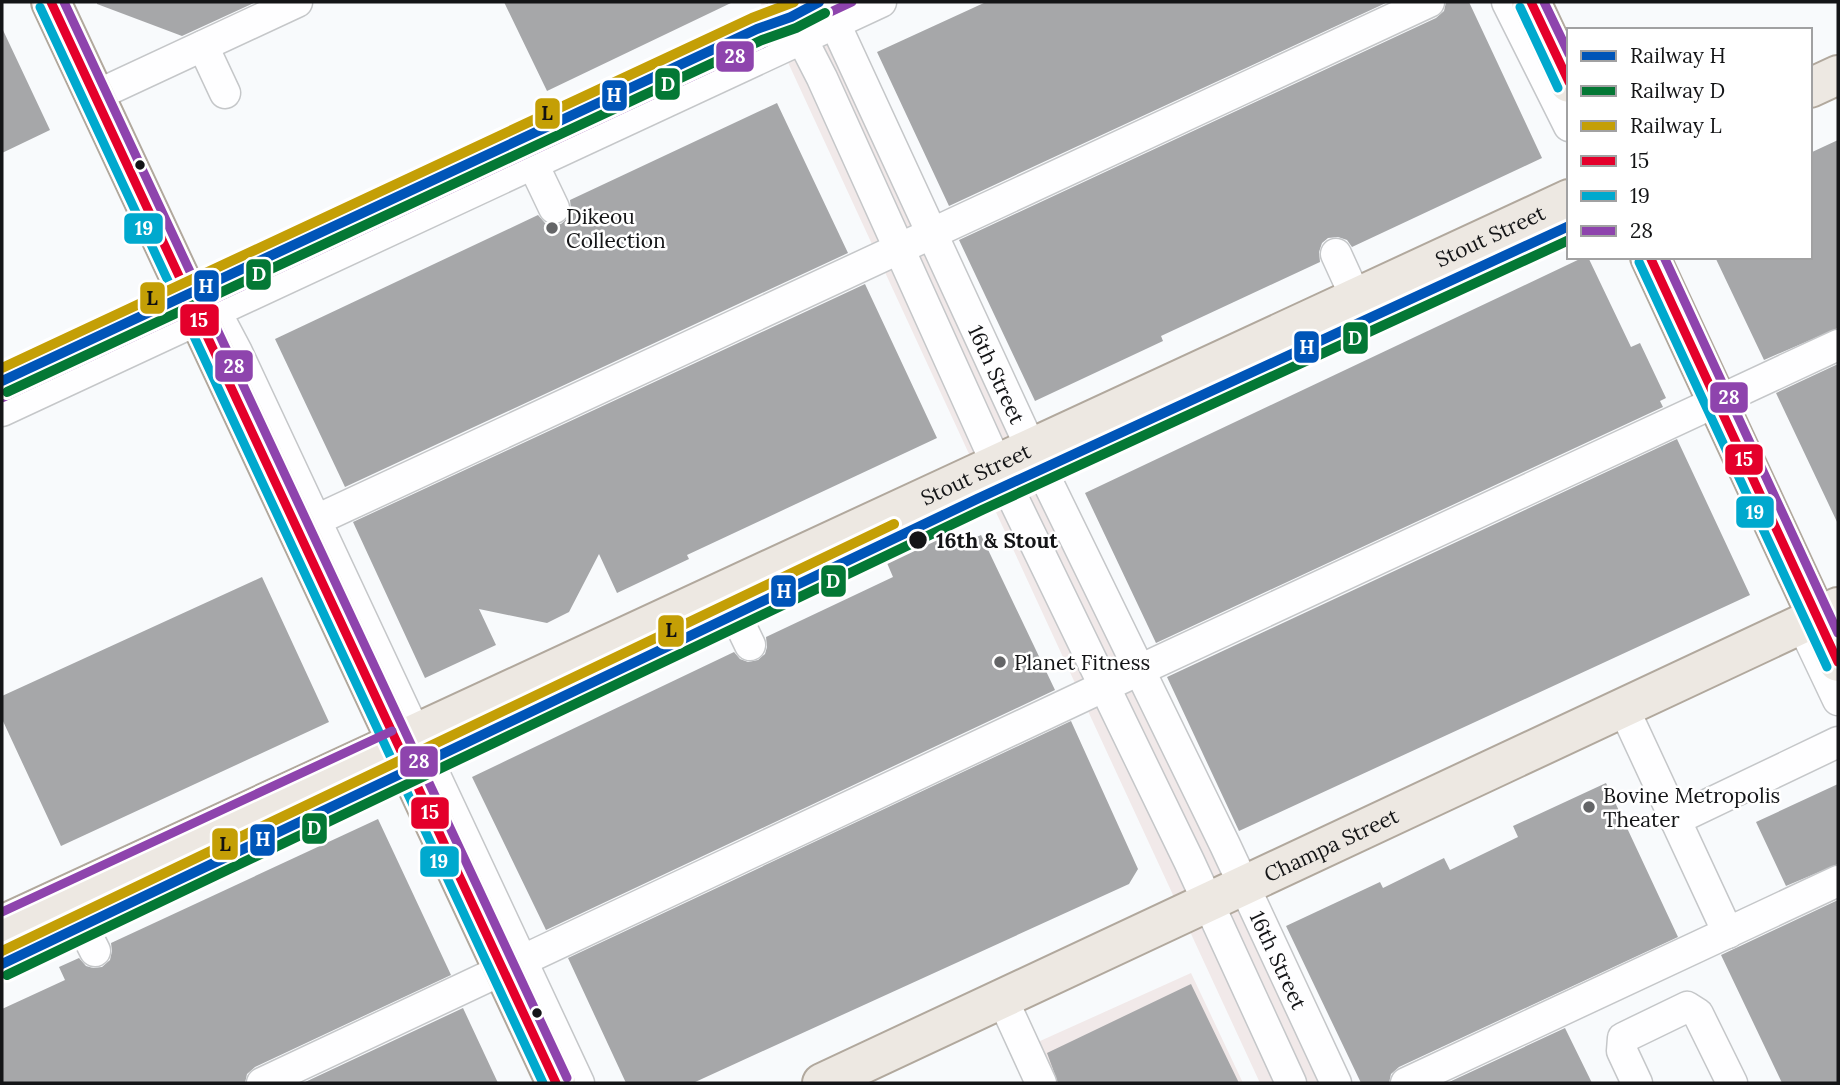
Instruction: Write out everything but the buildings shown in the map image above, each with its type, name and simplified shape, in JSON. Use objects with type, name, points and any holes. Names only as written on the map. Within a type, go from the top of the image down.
[{"type":"main road","points":[[51,2],[102,93],[406,738],[512,966],[556,1083]]},
{"type":"main road","points":[[1531,2],[1567,79]]},
{"type":"main road","points":[[1812,87],[1838,75]]},
{"type":"main road","name":"Stout Street","points":[[2,925],[1567,201]]},
{"type":"main road","points":[[1651,259],[1709,405],[1819,615],[1838,662]]},
{"type":"main road","name":"Champa Street","points":[[822,1083],[1819,615]]},
{"type":"street","points":[[67,2],[102,93],[296,2]]},
{"type":"street","name":"16th Street","points":[[783,2],[822,78],[997,465],[1189,861],[1291,1083]]},
{"type":"street","points":[[2,411],[802,40],[830,12],[880,2]]},
{"type":"street","points":[[306,525],[1429,2]]},
{"type":"street","points":[[1507,2],[1567,122]]},
{"type":"street","name":"16th Street","points":[[830,12],[1031,448],[1244,885],[1336,1083]]},
{"type":"street","points":[[203,46],[225,93]]},
{"type":"street","points":[[533,164],[554,208]]},
{"type":"street","points":[[1336,254],[1356,298]]},
{"type":"street","points":[[1630,259],[1709,405]]},
{"type":"street","points":[[262,1083],[1838,345]]},
{"type":"street","points":[[724,591],[750,645]]},
{"type":"street","points":[[1819,615],[1838,700]]},
{"type":"street","points":[[1623,707],[1728,933]]},
{"type":"street","points":[[406,738],[438,784],[512,966],[579,1083]]},
{"type":"street","points":[[1675,820],[1838,742]]},
{"type":"street","points":[[1406,1083],[1838,881]]},
{"type":"street","points":[[67,895],[94,951]]},
{"type":"street","points":[[1002,998],[1041,1083]]},
{"type":"street","points":[[1637,1083],[1622,1051],[1623,1038],[1687,1007],[1699,1014],[1732,1083]]},
{"type":"shaded area","points":[[760,2],[838,2],[1345,1083],[1260,1083]]},
{"type":"shaded area","points":[[1191,973],[1243,1083],[1045,1083],[1029,1046]]},
{"type":"rail line","name":"L","points":[[2,368],[752,18],[794,2]]},
{"type":"rail line","name":"H","points":[[2,381],[819,2]]},
{"type":"rail line","name":"D","points":[[7,392],[825,13]]},
{"type":"rail line","name":"H","points":[[2,964],[977,499],[1567,227]]},
{"type":"rail line","name":"D","points":[[7,975],[982,510],[1567,241]]},
{"type":"rail line","name":"L","points":[[2,951],[894,524]]},
{"type":"transit line","name":"15","points":[[51,2],[556,1083]]},
{"type":"transit line","name":"28","points":[[64,2],[567,1078]]},
{"type":"transit line","name":"28","points":[[2,398],[852,2]]},
{"type":"transit line","name":"15","points":[[1531,2],[1567,78]]},
{"type":"transit line","name":"28","points":[[1544,2],[1567,50]]},
{"type":"transit line","name":"19","points":[[40,7],[543,1083]]},
{"type":"transit line","name":"19","points":[[1520,7],[1558,88]]},
{"type":"transit line","name":"15","points":[[1651,259],[1838,662]]},
{"type":"transit line","name":"28","points":[[1665,259],[1838,633]]},
{"type":"transit line","name":"19","points":[[1639,262],[1827,667]]},
{"type":"transit line","name":"28","points":[[2,912],[392,731]]},
{"type":"place","name":"Dikeou Collection","points":[[552,228]]},
{"type":"place","name":"16th & Stout","points":[[918,540]]},
{"type":"place","name":"Planet Fitness","points":[[1000,662]]},
{"type":"place","name":"Bovine Metropolis Theater","points":[[1589,807]]}]
